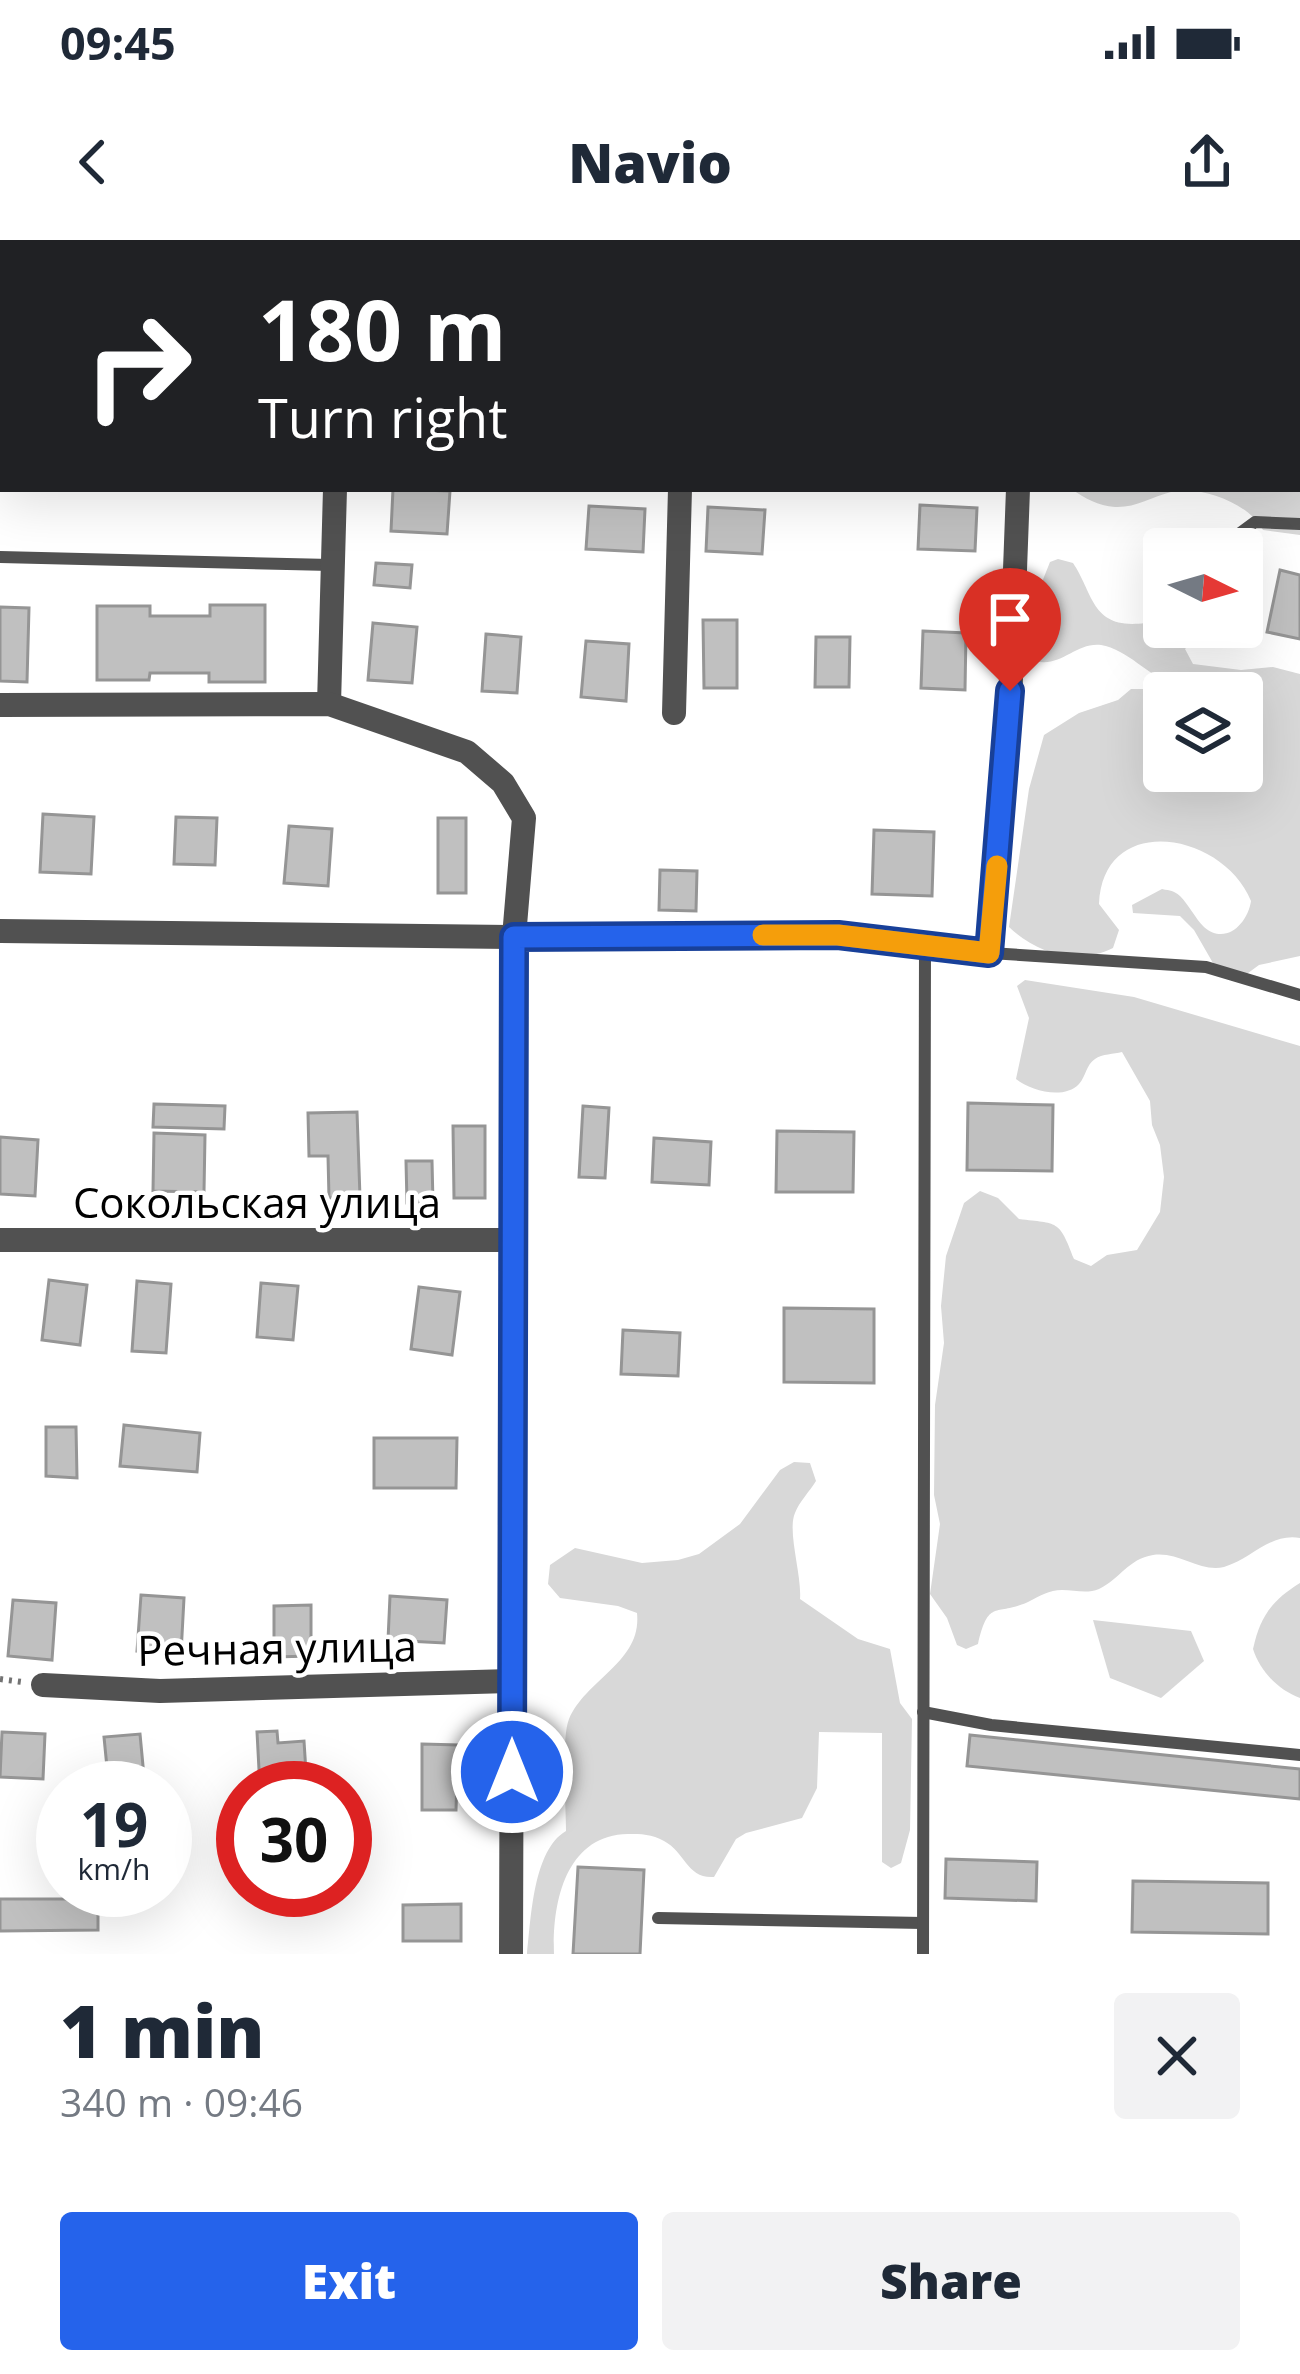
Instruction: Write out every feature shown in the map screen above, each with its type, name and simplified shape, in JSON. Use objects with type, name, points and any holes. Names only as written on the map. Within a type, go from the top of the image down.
[{"type":"street","points":[[329,704],[335,492]]},
{"type":"street","points":[[674,713],[680,492]]},
{"type":"street","points":[[0,931],[838,935],[989,953],[1009,731],[1018,492]]},
{"type":"street","points":[[0,705],[329,704],[466,752],[503,783],[524,818],[514,937],[512,1954]]},
{"type":"street","name":"Сокольская улица","points":[[0,1240],[514,1240]]},
{"type":"street","name":"Речная улица","points":[[43,1685],[160,1691],[512,1681]]},
{"type":"lane","points":[[1247,528],[1255,522],[1300,524]]},
{"type":"lane","points":[[0,557],[332,565]]},
{"type":"lane","points":[[923,1954],[925,946]]},
{"type":"lane","points":[[989,953],[1206,967],[1300,995]]},
{"type":"lane","points":[[923,1712],[991,1725],[1300,1756]]},
{"type":"lane","points":[[658,1918],[923,1923]]},
{"type":"shaded area","points":[[1077,492],[1171,492],[1136,504],[1115,507]]},
{"type":"shaded area","points":[[1200,492],[1300,492],[1300,535],[1263,530],[1235,504]]},
{"type":"shaded area","points":[[1050,562],[1073,563],[1104,615],[1127,624],[1143,623],[1143,648],[1186,648],[1193,664],[1241,670],[1273,667],[1300,674],[1300,956],[1259,965],[1244,976],[1217,970],[1194,930],[1180,916],[1133,913],[1132,905],[1162,889],[1180,896],[1212,932],[1228,933],[1245,917],[1251,901],[1237,878],[1216,859],[1192,847],[1166,842],[1141,844],[1120,855],[1106,874],[1099,904],[1119,930],[1113,948],[1085,956],[1058,954],[1032,944],[1009,927],[1029,789],[1044,735],[1079,713],[1118,700],[1131,689],[1143,689],[1143,792],[1263,792],[1263,672],[1150,672],[1101,645],[1053,661],[1035,661],[1040,587]]},
{"type":"shaded area","points":[[1025,980],[1134,997],[1300,1046],[1300,1538],[1279,1539],[1224,1567],[1171,1556],[1144,1557],[1099,1589],[1053,1591],[995,1611],[986,1620],[978,1644],[966,1649],[957,1645],[947,1618],[930,1594],[940,1524],[934,1495],[935,1405],[944,1343],[941,1306],[946,1256],[964,1203],[980,1191],[998,1198],[1019,1219],[1056,1226],[1074,1259],[1091,1266],[1107,1255],[1137,1250],[1160,1212],[1164,1177],[1150,1101],[1122,1052],[1095,1059],[1079,1084],[1065,1092],[1039,1090],[1016,1079],[1029,1018],[1017,986]]},
{"type":"shaded area","points":[[794,1462],[810,1463],[816,1481],[793,1521],[800,1599],[858,1639],[890,1649],[900,1703],[912,1719],[910,1830],[901,1863],[891,1868],[882,1862],[882,1733],[819,1732],[817,1788],[802,1818],[736,1839],[714,1877],[698,1874],[671,1846],[655,1837],[607,1837],[590,1846],[567,1875],[556,1913],[554,1954],[527,1954],[540,1869],[555,1840],[566,1831],[569,1719],[622,1657],[636,1630],[637,1613],[560,1598],[548,1584],[550,1565],[575,1548],[642,1563],[699,1554],[740,1524],[780,1470]]},
{"type":"shaded area","points":[[1300,1583],[1300,1698],[1271,1679],[1253,1649],[1268,1611]]},
{"type":"shaded area","points":[[1093,1620],[1191,1631],[1204,1661],[1161,1698],[1110,1678]]},
{"type":"building","points":[[393,492],[450,492],[447,534],[391,531]]},
{"type":"building","points":[[920,505],[977,508],[975,551],[918,549]]},
{"type":"building","points":[[589,506],[645,509],[643,552],[586,549]]},
{"type":"building","points":[[708,507],[765,510],[762,554],[706,551]]},
{"type":"building","points":[[376,563],[412,565],[410,588],[374,585]]},
{"type":"building","points":[[1280,570],[1300,575],[1300,639],[1267,632]]},
{"type":"building","points":[[210,605],[265,605],[265,682],[209,682],[209,673],[150,673],[149,680],[97,680],[97,606],[150,606],[150,616],[210,616]]},
{"type":"building","points":[[0,607],[29,608],[27,682],[0,681]]},
{"type":"building","points":[[703,620],[737,620],[737,688],[704,688]]},
{"type":"building","points":[[373,623],[417,627],[412,683],[368,680]]},
{"type":"building","points":[[923,631],[966,633],[965,690],[921,688]]},
{"type":"building","points":[[486,634],[521,637],[517,693],[482,691]]},
{"type":"building","points":[[816,637],[850,637],[849,687],[815,687]]},
{"type":"building","points":[[586,641],[629,644],[626,701],[581,697]]},
{"type":"building","points":[[43,814],[94,817],[91,874],[40,872]]},
{"type":"building","points":[[176,817],[217,818],[215,865],[174,864]]},
{"type":"building","points":[[438,818],[466,818],[466,893],[438,893]]},
{"type":"building","points":[[289,826],[332,829],[328,886],[284,883]]},
{"type":"building","points":[[874,830],[934,832],[932,896],[872,894]]},
{"type":"building","points":[[660,870],[697,871],[696,911],[659,910]]},
{"type":"building","points":[[968,1103],[1053,1105],[1052,1171],[967,1170]]},
{"type":"building","points":[[154,1104],[225,1106],[224,1129],[153,1127]]},
{"type":"building","points":[[583,1106],[609,1108],[605,1178],[579,1177]]},
{"type":"building","points":[[357,1112],[360,1197],[329,1198],[328,1156],[309,1156],[308,1113]]},
{"type":"building","points":[[453,1126],[485,1126],[485,1198],[454,1198]]},
{"type":"building","points":[[777,1131],[854,1132],[853,1192],[776,1192]]},
{"type":"building","points":[[154,1133],[205,1135],[204,1192],[153,1191]]},
{"type":"building","points":[[0,1137],[38,1140],[35,1196],[0,1194]]},
{"type":"building","points":[[654,1138],[711,1142],[709,1185],[652,1182]]},
{"type":"building","points":[[406,1161],[432,1161],[433,1203],[407,1203]]},
{"type":"building","points":[[49,1280],[87,1285],[80,1345],[42,1340]]},
{"type":"building","points":[[137,1281],[171,1284],[166,1353],[132,1351]]},
{"type":"building","points":[[261,1283],[298,1286],[293,1340],[257,1337]]},
{"type":"building","points":[[419,1287],[460,1292],[452,1355],[411,1349]]},
{"type":"building","points":[[784,1308],[874,1309],[874,1383],[784,1382]]},
{"type":"building","points":[[623,1330],[680,1333],[678,1376],[621,1374]]},
{"type":"building","points":[[124,1425],[200,1433],[197,1472],[120,1466]]},
{"type":"building","points":[[46,1427],[76,1427],[77,1478],[46,1476]]},
{"type":"building","points":[[374,1438],[457,1438],[456,1488],[374,1488]]},
{"type":"building","points":[[141,1595],[184,1598],[181,1654],[137,1651]]},
{"type":"building","points":[[390,1596],[447,1600],[444,1643],[388,1640]]},
{"type":"building","points":[[13,1600],[56,1603],[52,1660],[8,1656]]},
{"type":"building","points":[[311,1605],[311,1656],[274,1657],[274,1606]]},
{"type":"building","points":[[277,1731],[278,1743],[304,1741],[305,1761],[259,1761],[257,1732]]},
{"type":"building","points":[[2,1732],[45,1734],[44,1761],[36,1761],[36,1779],[0,1777]]},
{"type":"building","points":[[140,1734],[143,1761],[106,1761],[104,1737]]},
{"type":"building","points":[[970,1735],[1300,1769],[1300,1799],[967,1766]]},
{"type":"building","points":[[422,1744],[458,1745],[456,1810],[422,1810]]},
{"type":"building","points":[[946,1859],[1037,1862],[1036,1901],[945,1898]]},
{"type":"building","points":[[578,1867],[644,1870],[640,1954],[573,1954]]},
{"type":"building","points":[[1133,1881],[1268,1883],[1268,1934],[1132,1932]]},
{"type":"building","points":[[0,1899],[36,1899],[36,1917],[98,1917],[98,1930],[0,1931]]},
{"type":"building","points":[[461,1904],[461,1941],[403,1941],[403,1905]]},
{"type":"slow traffic","points":[[763,935],[838,935],[989,953],[997,866]]},
{"type":"route","points":[[512,1772],[514,937],[838,935],[989,953],[1010,691]]}]
